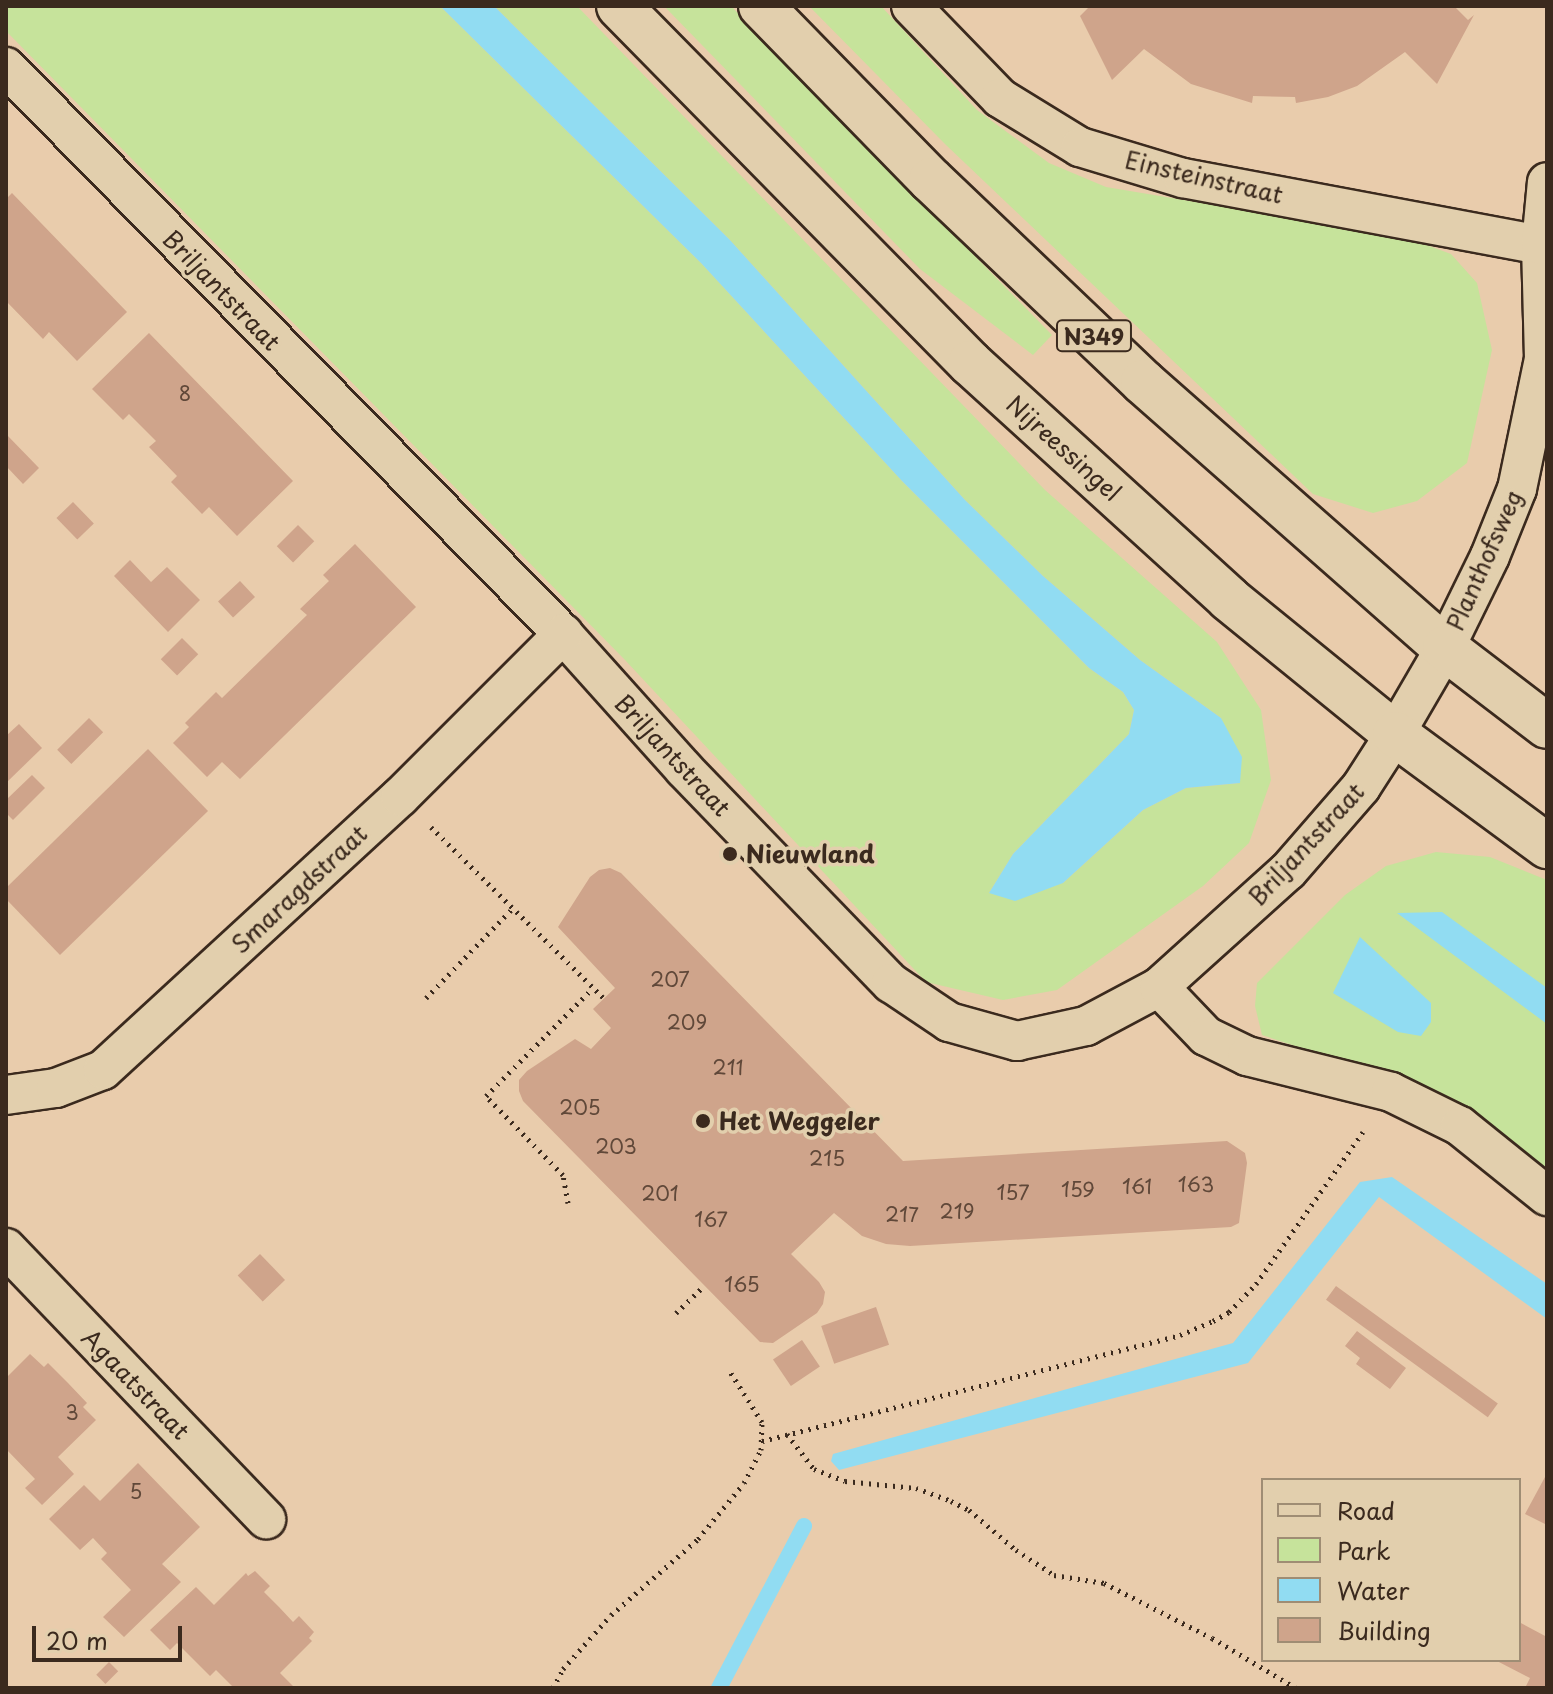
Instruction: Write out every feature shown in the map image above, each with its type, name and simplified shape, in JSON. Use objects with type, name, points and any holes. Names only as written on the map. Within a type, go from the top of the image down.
[{"type":"main road","name":"Nijreessingel","points":[[619,6],[970,363],[1229,599],[1395,734],[1547,846]]},
{"type":"main road","name":"N349","points":[[761,6],[931,180],[1143,382],[1445,648],[1547,726]]},
{"type":"street","name":"Einsteinstraat","points":[[911,6],[1000,98],[1080,147],[1183,178],[1544,246]]},
{"type":"street","name":"Briljantstraat","points":[[6,67],[563,634],[684,769],[891,983],[949,1022],[1017,1041],[1086,1026],[1159,987],[1288,871],[1361,787],[1395,734]]},
{"type":"street","name":"Planthofsweg","points":[[1395,734],[1445,648],[1490,556],[1517,489],[1544,359],[1547,182]]},
{"type":"street","name":"Smaragdstraat","points":[[6,1095],[56,1088],[103,1070],[400,797],[563,634]]},
{"type":"street","points":[[1159,987],[1206,1036],[1247,1056],[1391,1092],[1460,1126],[1547,1196]]},
{"type":"street","name":"Agaatstraat","points":[[6,1248],[266,1519]]},
{"type":"path","points":[[400,797],[604,998]]},
{"type":"path","points":[[426,998],[513,908]]},
{"type":"path","points":[[568,1203],[563,1175],[486,1096],[592,989]]},
{"type":"path","points":[[762,1441],[1180,1335],[1213,1321],[1229,1312],[1256,1284],[1391,1092]]},
{"type":"path","points":[[676,1313],[704,1286]]},
{"type":"path","points":[[553,1688],[563,1669],[617,1608],[714,1522],[744,1483],[762,1441],[762,1422],[729,1370]]},
{"type":"path","points":[[787,1434],[814,1469],[845,1481],[916,1488],[951,1501],[969,1510],[1016,1550],[1054,1575],[1104,1583],[1200,1632],[1296,1688]]},
{"type":"green space","points":[[6,6],[440,6],[701,263],[902,481],[1089,668],[1123,692],[1134,710],[1129,734],[1013,854],[989,893],[1063,883],[1143,810],[1186,788],[1240,783],[1221,718],[1140,660],[1043,576],[965,500],[729,239],[494,6],[577,6],[1045,490],[1217,642],[1261,710],[1271,780],[1249,843],[1203,886],[1057,990],[1003,1000],[926,982],[625,660],[6,31]]},
{"type":"green space","points":[[664,6],[731,6],[1052,335],[1033,355],[920,269]]},
{"type":"green space","points":[[809,6],[881,6],[977,110],[1049,163],[1106,187],[1405,237],[1451,254],[1477,283],[1492,350],[1467,463],[1417,501],[1373,513],[1313,494],[945,144]]},
{"type":"green space","points":[[1436,852],[1490,857],[1547,880],[1547,1171],[1450,1097],[1262,1035],[1255,1006],[1257,983],[1345,895],[1386,866]]},
{"type":"water","points":[[440,6],[494,6],[729,239],[965,500],[1043,576],[1140,660],[1221,718],[1242,757],[1240,783],[1186,788],[1143,810],[1063,883],[1015,901],[989,893],[1013,854],[1129,734],[1134,710],[1123,692],[1089,668],[902,481],[701,263]]},
{"type":"water","points":[[1442,912],[1547,988],[1547,1024],[1397,913]]},
{"type":"water","points":[[1360,937],[1431,1003],[1431,1022],[1421,1036],[1398,1032],[1333,993]]},
{"type":"water","points":[[1392,1177],[1547,1284],[1547,1319],[1379,1197],[1248,1363],[839,1470],[831,1461],[833,1454],[1233,1343],[1360,1182]]},
{"type":"building","points":[[1090,6],[1454,6],[1468,20],[1474,15],[1437,84],[1405,52],[1357,86],[1328,97],[1296,103],[1295,97],[1253,96],[1252,103],[1191,84],[1144,49],[1112,80],[1080,16]]},
{"type":"building","points":[[12,193],[127,312],[77,361],[49,332],[43,339],[6,301],[6,199]]},
{"type":"building","points":[[149,333],[293,481],[237,536],[209,507],[202,514],[171,482],[177,476],[149,447],[156,441],[129,414],[123,420],[92,389]]},
{"type":"building","points":[[6,434],[39,468],[23,484],[6,466]]},
{"type":"building","points":[[73,502],[94,524],[77,540],[56,518]]},
{"type":"building","points":[[298,525],[314,541],[293,562],[277,546]]},
{"type":"building","points":[[355,544],[416,607],[240,779],[222,762],[207,777],[173,743],[189,727],[185,723],[216,692],[222,698],[307,615],[300,609],[329,581],[323,575]]},
{"type":"building","points":[[130,560],[151,582],[167,567],[200,600],[168,632],[114,576]]},
{"type":"building","points":[[240,581],[255,597],[233,618],[218,601]]},
{"type":"building","points":[[182,638],[198,654],[177,675],[161,659]]},
{"type":"building","points":[[89,718],[103,732],[71,764],[57,750]]},
{"type":"building","points":[[19,724],[42,748],[6,783],[6,736]]},
{"type":"building","points":[[148,749],[208,811],[60,955],[6,899],[6,888]]},
{"type":"building","points":[[32,775],[45,788],[13,820],[6,813],[6,800]]},
{"type":"building","name":"Het Weggeler","points":[[610,868],[621,873],[903,1161],[1227,1141],[1245,1153],[1247,1163],[1239,1223],[1231,1227],[910,1246],[886,1244],[862,1236],[834,1213],[791,1254],[819,1282],[825,1292],[823,1304],[817,1313],[773,1343],[760,1342],[523,1101],[519,1091],[519,1080],[527,1071],[575,1039],[591,1049],[611,1028],[593,1009],[615,988],[558,927],[590,877],[599,870]]},
{"type":"building","points":[[260,1254],[285,1280],[263,1301],[238,1276]]},
{"type":"building","points":[[1336,1286],[1498,1404],[1488,1417],[1326,1300]]},
{"type":"building","points":[[876,1307],[889,1345],[834,1364],[821,1326]]},
{"type":"building","points":[[1357,1331],[1406,1368],[1390,1389],[1356,1364],[1360,1358],[1345,1346]]},
{"type":"building","points":[[802,1340],[820,1367],[791,1386],[773,1360]]},
{"type":"building","points":[[30,1354],[44,1367],[48,1363],[68,1383],[87,1403],[83,1407],[96,1420],[58,1457],[74,1474],[42,1505],[25,1488],[35,1479],[6,1449],[6,1378]]},
{"type":"building","points":[[138,1463],[200,1527],[162,1564],[181,1582],[124,1637],[103,1617],[131,1590],[101,1559],[107,1553],[93,1538],[80,1550],[49,1519],[84,1485],[100,1501]]},
{"type":"building","points":[[1547,1478],[1547,1525],[1525,1514]]},
{"type":"building","points":[[255,1571],[270,1586],[264,1592],[293,1622],[299,1616],[314,1632],[309,1638],[312,1641],[280,1673],[295,1688],[234,1688],[216,1670],[210,1676],[177,1643],[170,1650],[150,1630],[196,1587],[214,1605],[246,1573],[248,1576]]},
{"type":"building","points":[[1521,1623],[1547,1637],[1547,1688],[1525,1688],[1530,1678],[1499,1662],[1521,1662]]},
{"type":"building","points":[[109,1662],[118,1671],[105,1684],[96,1675]]},
{"type":"waterway","points":[[719,1688],[804,1526]]},
{"type":"place","name":"Nieuwland","points":[[730,854]]},
{"type":"place","name":"Het Weggeler","points":[[703,1121]]}]
